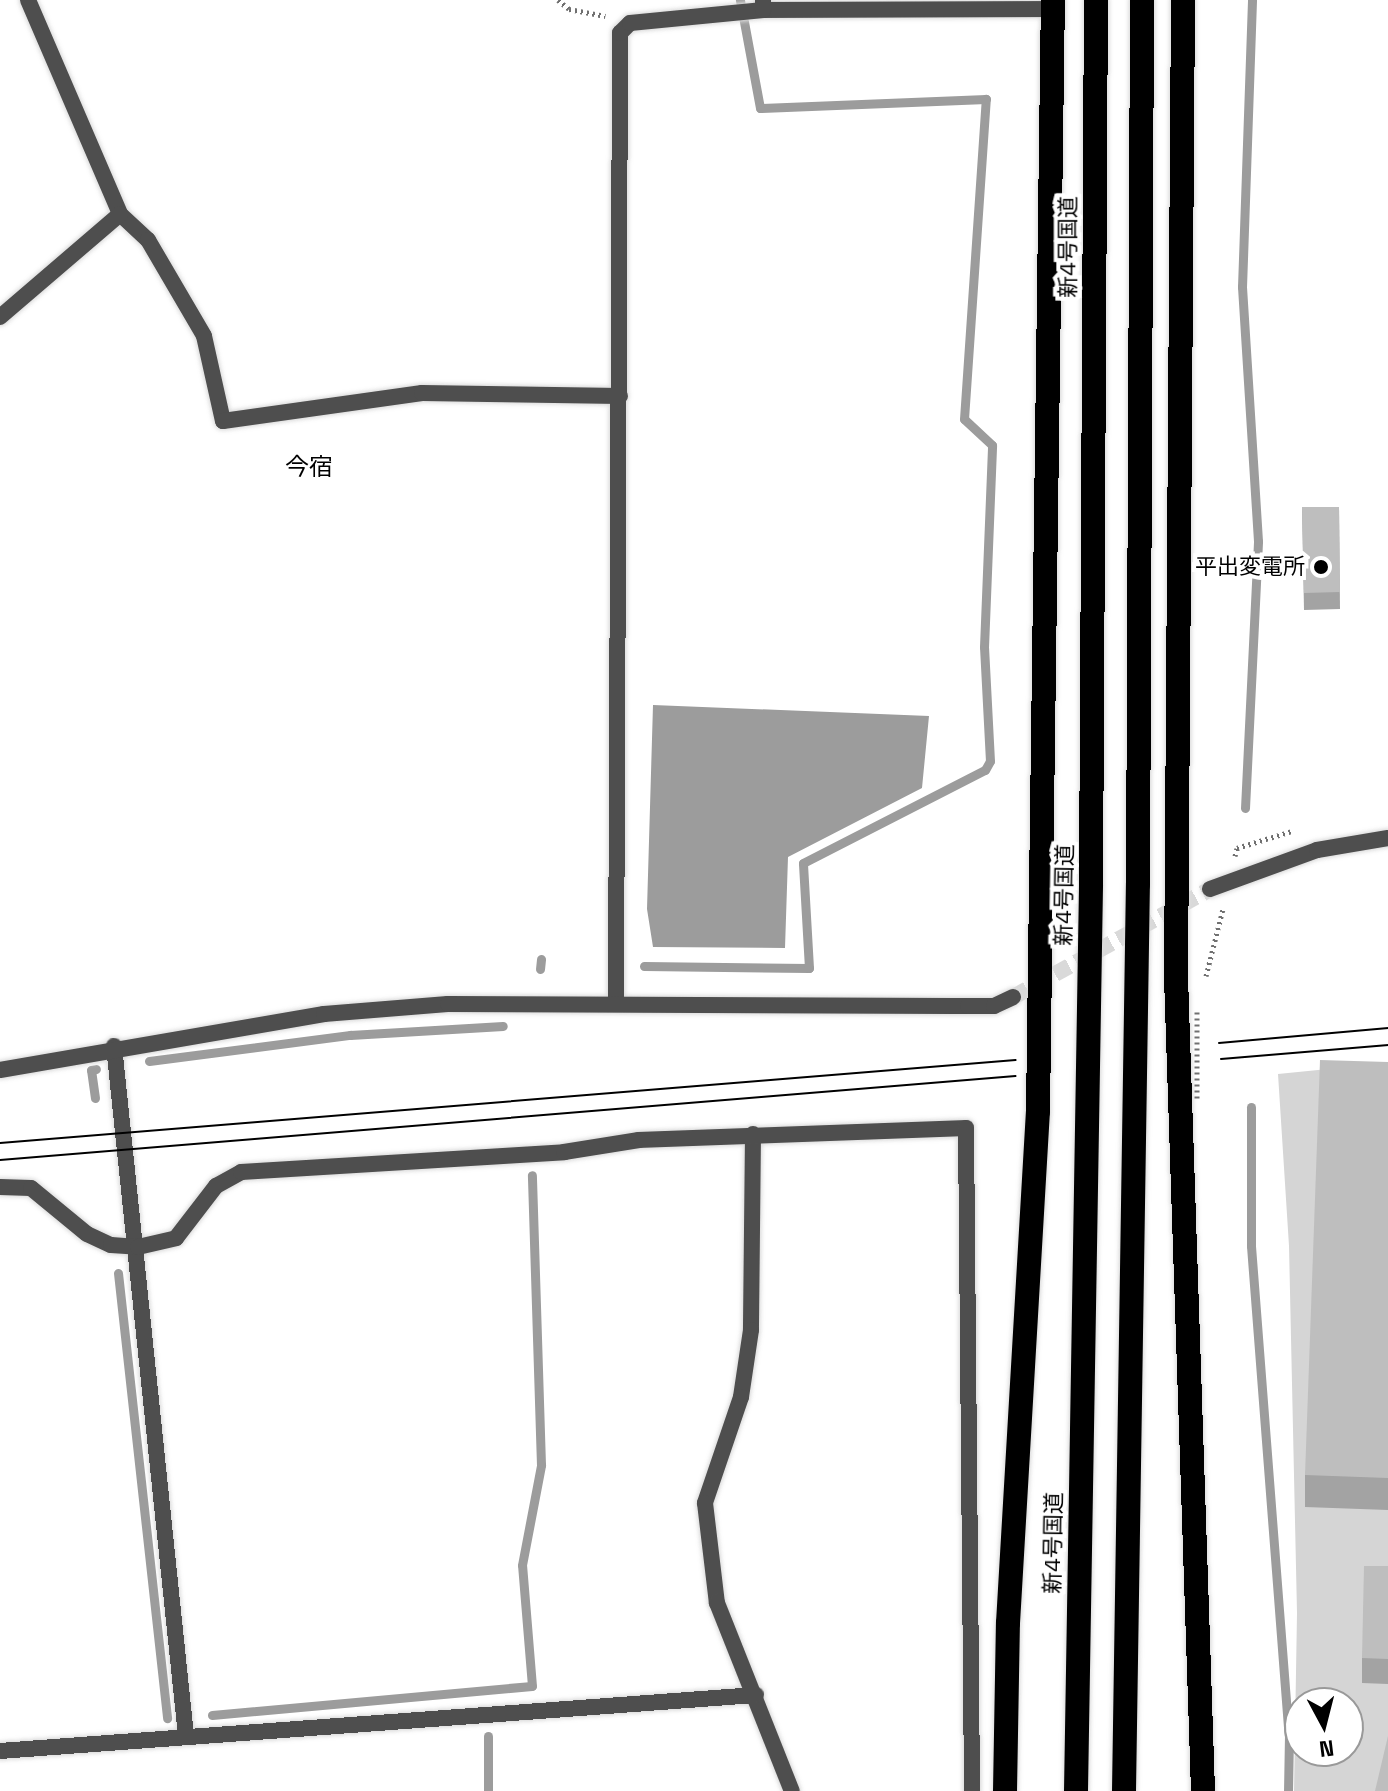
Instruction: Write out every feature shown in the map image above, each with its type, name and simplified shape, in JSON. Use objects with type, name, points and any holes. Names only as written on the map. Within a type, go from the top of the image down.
[{"type":"highway","name":"新4号国道","points":[[1076,1791],[1091,884],[1096,0]]},
{"type":"highway","points":[[1124,1791],[1138,868],[1142,0]]},
{"type":"highway","points":[[1183,0],[1176,977],[1203,1791]]},
{"type":"highway","points":[[1005,1791],[1008,1623],[1038,1111],[1053,5]]},
{"type":"street","points":[[28,0],[120,214],[148,240],[204,336],[223,421],[422,393],[620,396]]},
{"type":"street","points":[[616,1002],[620,33],[630,23],[763,5],[1053,5]]},
{"type":"street","points":[[0,317],[120,214]]},
{"type":"street","points":[[1210,889],[1231,878],[1317,850],[1388,838]]},
{"type":"street","points":[[0,1070],[114,1046],[324,1014],[448,1004],[616,1002],[994,1006],[1013,997]]},
{"type":"street","points":[[114,1046],[122,1151],[138,1247],[186,1736]]},
{"type":"street","points":[[0,1187],[31,1188],[87,1234],[111,1245],[138,1247],[176,1238],[216,1186],[241,1172],[564,1152],[639,1140],[966,1128],[974,1511],[972,1791]]},
{"type":"street","points":[[753,1134],[751,1330],[741,1397],[705,1503],[717,1603],[792,1791]]},
{"type":"street","points":[[0,1751],[756,1695]]},
{"type":"path","points":[[558,0],[569,9],[630,23]]},
{"type":"path","points":[[1205,979],[1231,878]]},
{"type":"path","points":[[1197,1098],[1197,1008],[1201,994]]},
{"type":"shaded area","points":[[653,705],[929,716],[922,788],[788,857],[785,948],[653,947],[647,909]]},
{"type":"shaded area","points":[[1388,1063],[1388,1791],[1294,1791],[1294,1767],[1364,1767],[1364,1687],[1296,1687],[1289,1246],[1278,1074]]},
{"type":"building","name":"平出変電所","points":[[1302,507],[1339,507],[1340,592],[1304,593]]},
{"type":"building","points":[[1320,1060],[1388,1062],[1388,1478],[1305,1475]]},
{"type":"building","points":[[1364,1566],[1388,1566],[1388,1659],[1362,1658]]},
{"type":"building","points":[[1388,1736],[1388,1791],[1375,1791]]},
{"type":"waterway","points":[[644,966],[809,968],[803,863],[985,770],[990,761],[984,647],[992,445],[964,419],[986,99],[760,108],[740,0]]},
{"type":"waterway","points":[[1245,808],[1258,541],[1242,287],[1252,0]]},
{"type":"waterway","points":[[540,969],[541,959]]},
{"type":"waterway","points":[[149,1061],[350,1035],[503,1026]]},
{"type":"waterway","points":[[95,1098],[91,1070],[96,1069]]},
{"type":"waterway","points":[[1251,1107],[1251,1246],[1289,1735],[1288,1791]]},
{"type":"waterway","points":[[212,1715],[532,1686],[522,1565],[541,1465],[532,1175]]},
{"type":"waterway","points":[[118,1273],[167,1718]]},
{"type":"waterway","points":[[488,1736],[488,1791]]},
{"type":"tunnel","points":[[1013,997],[1210,889]]},
{"type":"tram line","points":[[1219,1043],[1388,1028]]},
{"type":"tram line","points":[[1221,1059],[1388,1045]]},
{"type":"tram line","points":[[0,1143],[1016,1060]]},
{"type":"tram line","points":[[0,1160],[1016,1076]]},
{"type":"place","name":"平出変電所","points":[[1321,567]]},
{"type":"district","name":"今宿","points":[[309,467]]}]
